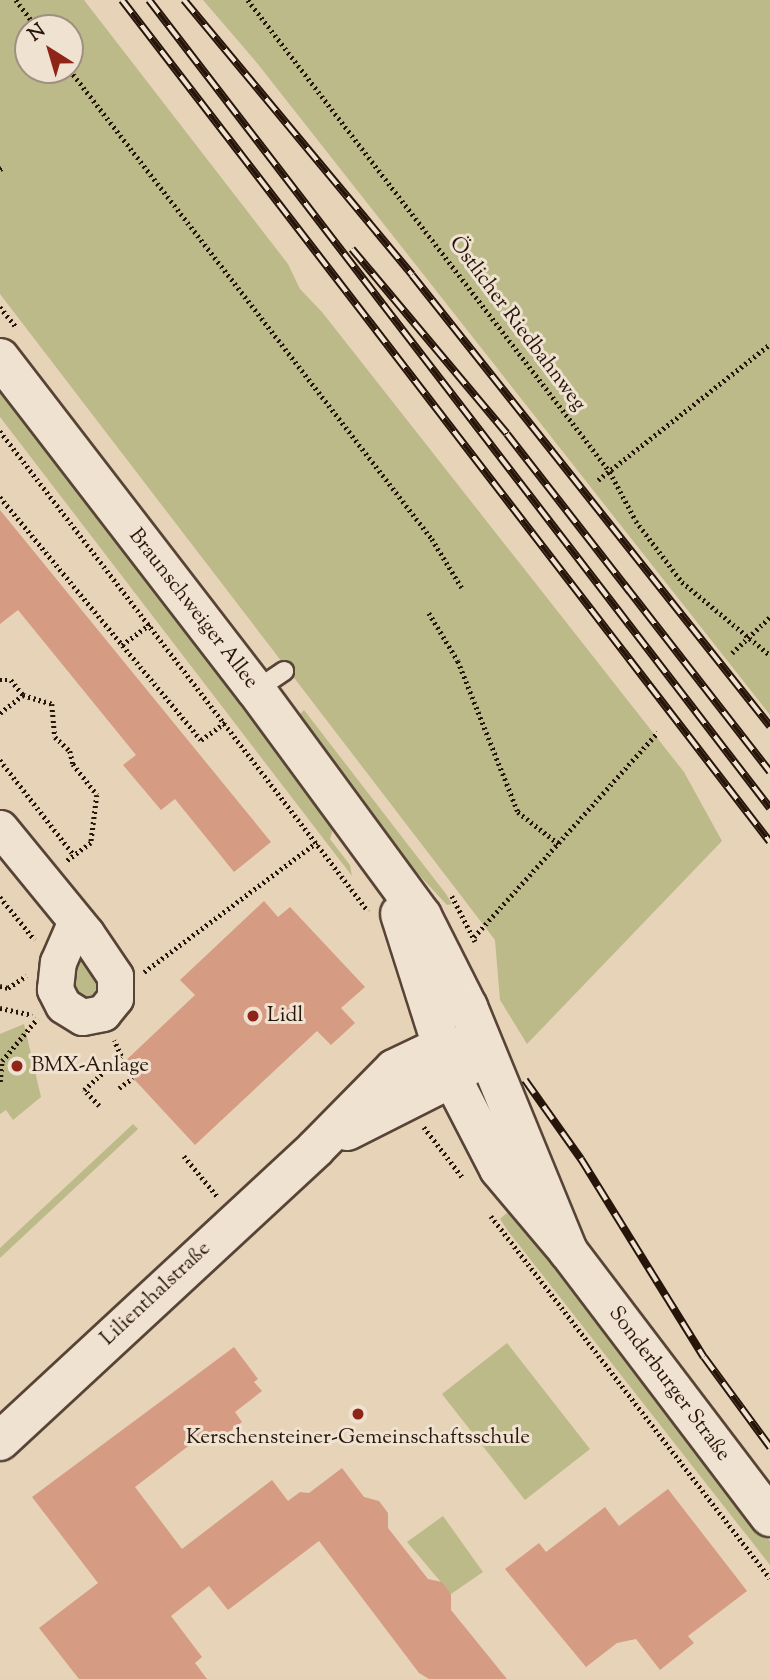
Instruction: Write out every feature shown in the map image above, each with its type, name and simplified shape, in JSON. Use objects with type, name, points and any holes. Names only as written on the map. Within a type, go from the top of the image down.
[{"type":"street","name":"Braunschweiger Allee","points":[[0,358],[270,681],[382,862],[422,916],[450,965],[487,1051]]},
{"type":"street","points":[[0,828],[75,923],[115,976],[115,998],[103,1013],[82,1017],[63,1005],[55,989],[58,962],[75,923]]},
{"type":"street","name":"Braunschweiger Allee","points":[[382,862],[447,1062]]},
{"type":"street","name":"Lilienthalstraße","points":[[0,1441],[314,1149],[447,1062],[487,1051]]},
{"type":"street","name":"Sonderburger Straße","points":[[487,1051],[568,1251]]},
{"type":"street","name":"Sonderburger Straße","points":[[447,1062],[499,1169],[568,1251],[770,1517]]},
{"type":"path","name":"Östlicher Riedbahnweg","points":[[248,0],[610,472],[636,521],[682,582],[750,635],[770,655]]},
{"type":"path","points":[[81,84],[432,539],[462,588]]},
{"type":"path","points":[[598,481],[770,344]]},
{"type":"path","points":[[0,432],[226,722],[375,920]]},
{"type":"path","points":[[0,497],[201,740],[226,722]]},
{"type":"path","points":[[429,613],[458,661],[518,812],[559,844]]},
{"type":"path","points":[[732,653],[770,617]]},
{"type":"path","points":[[122,645],[150,624]]},
{"type":"path","points":[[0,680],[11,680],[23,695],[52,705],[55,737],[70,751],[73,764],[97,795],[91,843],[41,881]]},
{"type":"path","points":[[0,713],[23,695]]},
{"type":"path","points":[[474,937],[658,732]]},
{"type":"path","points":[[0,760],[74,855]]},
{"type":"path","points":[[115,976],[150,971],[317,842]]},
{"type":"path","points":[[0,897],[58,962]]},
{"type":"path","points":[[0,1007],[39,1017],[1,1061],[0,1082]]},
{"type":"path","points":[[103,1013],[125,1061]]},
{"type":"path","points":[[99,1106],[84,1090],[121,1056]]},
{"type":"path","points":[[119,1088],[132,1078]]},
{"type":"path","points":[[184,1156],[217,1195]]},
{"type":"path","points":[[583,1333],[770,1578]]},
{"type":"shaded area","points":[[0,0],[84,0],[288,264],[300,289],[322,312],[684,772],[722,841],[527,1044],[500,1000],[495,940],[0,294]]},
{"type":"shaded area","points":[[203,0],[770,0],[770,715],[257,63]]},
{"type":"shaded area","points":[[0,385],[336,821],[330,839],[350,865],[352,876],[0,417]]},
{"type":"shaded area","points":[[304,710],[452,904],[447,905],[395,849],[295,719]]},
{"type":"shaded area","points":[[73,939],[103,980],[101,994],[89,1003],[67,988]]},
{"type":"shaded area","name":"BMX-Anlage","points":[[24,1024],[41,1097],[13,1120],[6,1110],[0,1114],[0,1034]]},
{"type":"shaded area","points":[[133,1124],[138,1129],[0,1258],[0,1248]]},
{"type":"shaded area","points":[[508,1212],[556,1259],[770,1541],[770,1565],[508,1231],[500,1219]]},
{"type":"shaded area","points":[[507,1343],[590,1449],[525,1500],[442,1394]]},
{"type":"shaded area","points":[[443,1516],[483,1572],[451,1594],[407,1542]]},
{"type":"building","points":[[0,510],[271,842],[234,872],[175,799],[161,810],[123,765],[136,755],[18,610],[0,624]]},
{"type":"building","name":"Lidl","points":[[264,901],[278,917],[290,907],[365,987],[341,1008],[355,1023],[331,1045],[317,1031],[195,1145],[121,1065],[195,995],[180,980]]},
{"type":"building","points":[[234,1347],[258,1379],[254,1382],[262,1391],[235,1412],[242,1422],[213,1445],[204,1434],[135,1487],[182,1549],[272,1480],[288,1501],[300,1492],[309,1493],[342,1468],[364,1497],[379,1501],[388,1513],[388,1528],[428,1579],[442,1582],[451,1594],[451,1610],[507,1679],[429,1679],[419,1673],[319,1541],[228,1610],[209,1586],[171,1616],[202,1657],[195,1663],[207,1679],[79,1679],[39,1628],[98,1583],[32,1497]]},
{"type":"building","points":[[668,1489],[747,1591],[688,1636],[694,1643],[660,1670],[636,1639],[617,1643],[586,1667],[505,1569],[539,1543],[546,1552],[605,1507],[619,1526]]},
{"type":"railway","points":[[122,0],[770,842]]},
{"type":"railway","points":[[149,0],[770,808]]},
{"type":"railway","points":[[184,0],[412,275],[770,726]]},
{"type":"railway","points":[[352,249],[507,434],[770,772]]},
{"type":"railway","points":[[525,1080],[581,1159],[704,1357],[770,1447]]},
{"type":"place","name":"Lidl","points":[[253,1016]]},
{"type":"place","name":"BMX-Anlage","points":[[17,1066]]},
{"type":"place","name":"Kerschensteiner-Gemeinschaftsschule","points":[[358,1414]]}]
